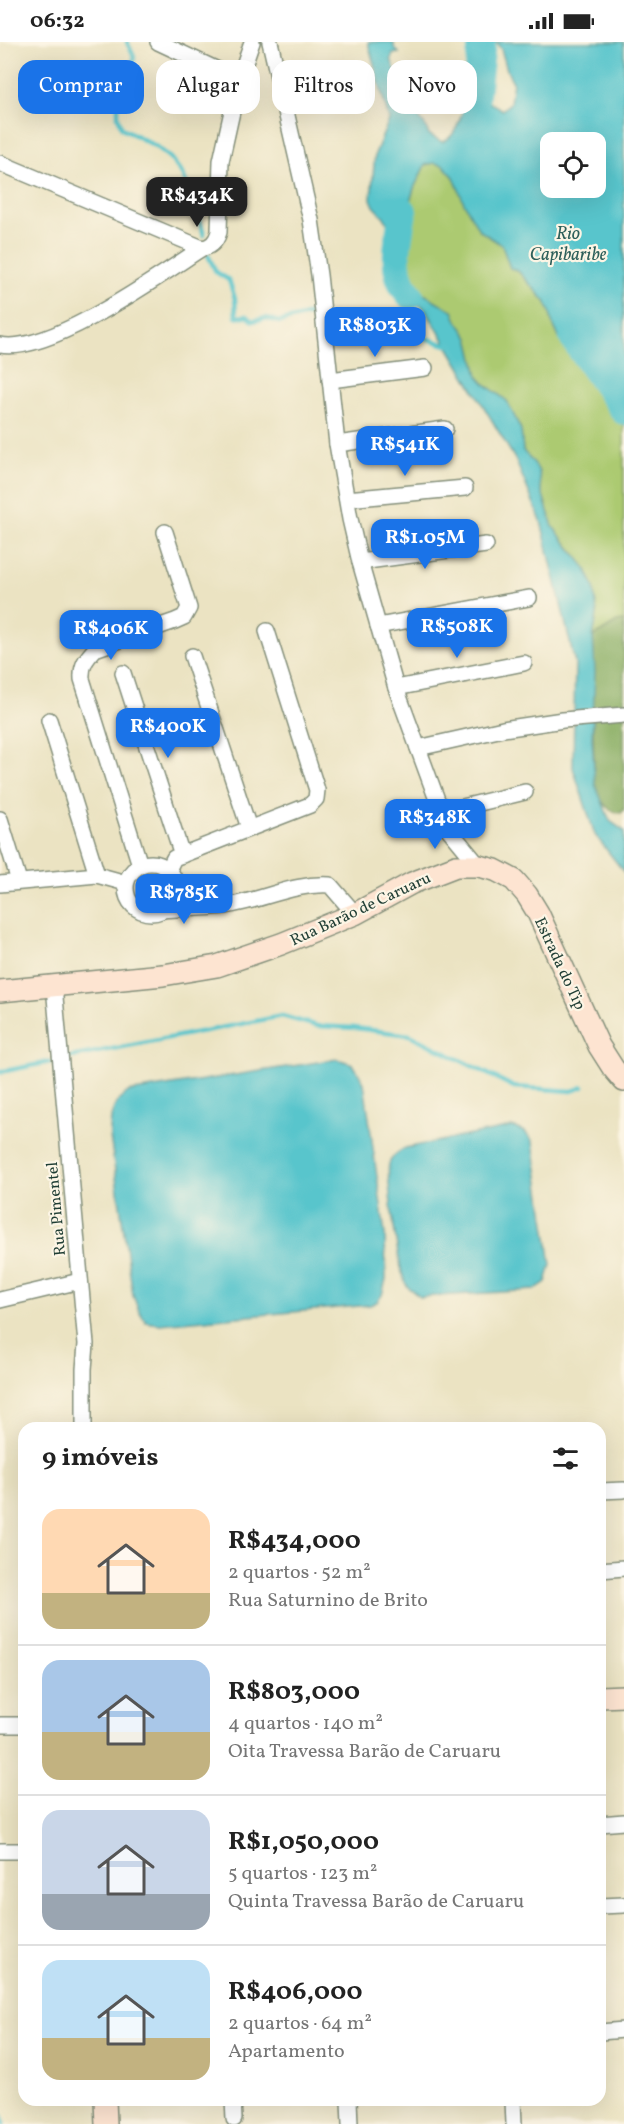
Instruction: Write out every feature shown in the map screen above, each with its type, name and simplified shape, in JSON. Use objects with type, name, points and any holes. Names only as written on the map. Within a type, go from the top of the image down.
[{"type":"street","points":[[158,42],[196,60]]},
{"type":"street","points":[[246,60],[252,42]]},
{"type":"street","points":[[270,42],[311,220],[338,444],[360,562],[396,688],[445,819],[456,866]]},
{"type":"street","points":[[0,345],[25,346],[50,337],[113,305],[202,248],[212,245],[219,232],[221,161],[231,114]]},
{"type":"street","points":[[0,163],[202,248]]},
{"type":"street","points":[[330,380],[425,368]]},
{"type":"street","points":[[338,444],[445,429]]},
{"type":"street","points":[[347,499],[465,488]]},
{"type":"street","points":[[140,865],[82,679],[81,669],[95,649],[175,621],[184,616],[189,608],[165,532]]},
{"type":"street","points":[[360,562],[486,545]]},
{"type":"street","points":[[378,626],[529,598]]},
{"type":"street","points":[[168,870],[174,858],[310,804],[316,799],[317,790],[267,632]]},
{"type":"street","points":[[192,656],[249,828]]},
{"type":"street","points":[[396,688],[524,663]]},
{"type":"street","points":[[123,673],[182,855]]},
{"type":"street","points":[[418,748],[504,729],[563,720],[623,715]]},
{"type":"street","points":[[49,720],[97,875]]},
{"type":"street","points":[[445,819],[525,792]]},
{"type":"street","points":[[0,819],[20,882]]},
{"type":"street","points":[[445,819],[479,866]]},
{"type":"street","points":[[162,910],[173,899],[175,884],[168,870],[155,863],[140,865],[129,876],[126,891],[133,905],[146,912],[231,905],[293,887],[313,884],[330,885],[355,914]]},
{"type":"street","name":"Rua Barão de Caruaru","points":[[3,990],[163,975],[218,966],[355,914],[412,883],[456,866],[479,866]]},
{"type":"street","name":"Estrada do Tip","points":[[479,866],[495,870],[514,880],[527,895],[538,913],[599,1046],[624,1081]]},
{"type":"street","points":[[0,884],[97,875],[126,884]]},
{"type":"street","points":[[175,892],[203,907]]},
{"type":"street","name":"Rua Pimentel","points":[[54,986],[86,1344],[84,1422]]},
{"type":"street","points":[[0,1300],[80,1281]]},
{"type":"street","points":[[606,1491],[624,1490]]},
{"type":"street","points":[[606,1570],[624,1568]]},
{"type":"street","points":[[606,1697],[624,1696]]},
{"type":"street","points":[[0,1725],[18,1725]]},
{"type":"street","points":[[606,1824],[624,1822]]},
{"type":"street","points":[[0,1851],[18,1851]]},
{"type":"street","points":[[606,1906],[624,1905]]},
{"type":"street","points":[[606,2032],[624,2031]]},
{"type":"street","points":[[105,2106],[106,2124]]},
{"type":"street","points":[[233,2106],[234,2119]]},
{"type":"street","points":[[349,2106],[350,2124]]},
{"type":"street","points":[[513,2106],[514,2124]]},
{"type":"green space","points":[[434,163],[443,165],[454,177],[464,203],[479,230],[502,245],[510,268],[518,271],[545,301],[552,322],[559,337],[565,343],[569,355],[592,373],[598,363],[613,385],[619,389],[624,417],[624,621],[617,622],[593,637],[597,614],[575,554],[553,527],[541,489],[539,472],[523,451],[521,430],[507,401],[478,377],[469,338],[453,311],[422,293],[408,267],[405,236],[409,205],[425,165]]},
{"type":"green space","points":[[624,621],[624,810],[621,813],[604,804],[594,782],[593,637],[617,622]]},
{"type":"water","name":"Rio Capibaribe","points":[[368,42],[394,42],[394,48],[399,53],[393,54],[391,59],[387,60],[387,113],[375,60],[373,60]]},
{"type":"water","points":[[471,42],[487,42],[484,55],[476,55],[474,60]]},
{"type":"water","name":"Rio Capibaribe","points":[[496,42],[624,42],[624,417],[619,389],[613,385],[598,364],[592,373],[569,355],[565,343],[559,337],[552,322],[545,301],[518,271],[510,268],[502,245],[479,230],[464,203],[454,177],[443,165],[434,163],[425,165],[409,205],[405,236],[408,267],[413,279],[422,293],[453,311],[469,338],[478,376],[507,401],[521,430],[523,451],[539,472],[541,489],[553,527],[585,567],[594,587],[597,614],[593,637],[595,672],[592,738],[595,784],[610,821],[624,831],[624,872],[595,835],[573,768],[575,663],[541,521],[515,459],[447,345],[425,309],[403,292],[395,267],[398,244],[384,217],[371,199],[375,154],[389,120],[387,114],[416,114],[427,128],[428,134],[442,142],[454,132],[462,114],[477,114],[477,103],[493,104],[502,110],[510,103],[513,82],[501,49]]},
{"type":"water","points":[[337,1059],[353,1064],[364,1083],[385,1234],[386,1279],[382,1295],[377,1302],[370,1305],[160,1324],[146,1322],[133,1295],[110,1136],[111,1117],[115,1106],[128,1092]]},
{"type":"water","points":[[512,1127],[525,1132],[533,1142],[551,1265],[546,1282],[534,1290],[420,1297],[406,1284],[400,1263],[389,1187],[390,1161],[395,1154],[405,1148]]},
{"type":"waterway","points":[[127,42],[134,57],[132,68],[125,73],[118,85],[118,117],[122,128],[155,146],[170,158],[181,172],[192,195],[204,235]]},
{"type":"waterway","name":"Rio Capibaribe","points":[[481,141],[475,104],[482,42]]},
{"type":"waterway","points":[[403,211],[397,266],[403,286],[410,295]]},
{"type":"waterway","points":[[208,255],[216,272],[229,280],[235,299],[236,317],[247,316],[253,321],[266,318],[279,322],[311,314]]},
{"type":"waterway","points":[[337,332],[341,335],[403,331],[447,345],[452,344]]},
{"type":"waterway","name":"Rio Capibaribe","points":[[573,338],[624,411]]},
{"type":"waterway","points":[[71,1057],[282,1016],[317,1026],[410,1035],[514,1087],[572,1091],[583,1087]]},
{"type":"waterway","points":[[0,1072],[50,1062]]},
{"type":"waterway","points":[[0,2115],[4,2124]]}]
